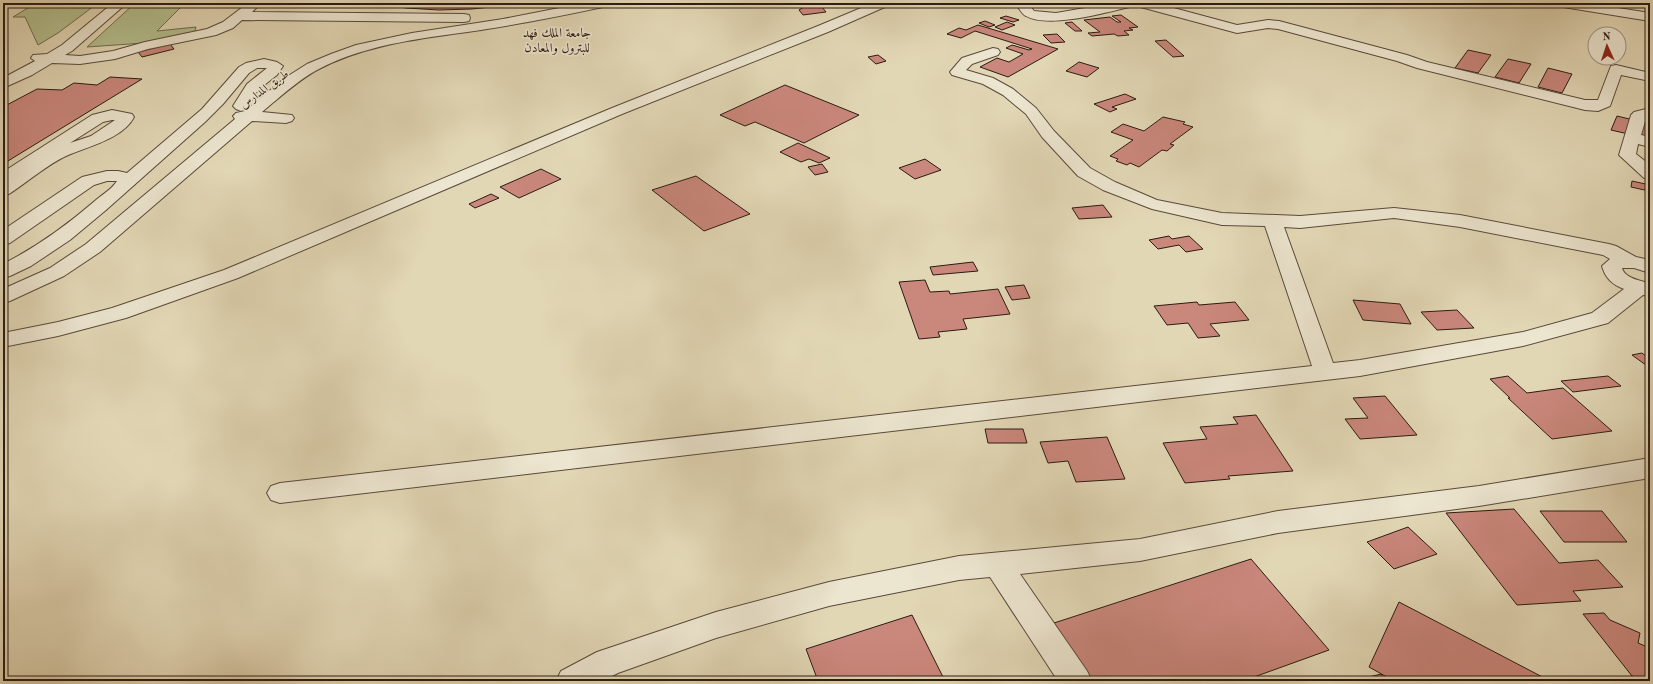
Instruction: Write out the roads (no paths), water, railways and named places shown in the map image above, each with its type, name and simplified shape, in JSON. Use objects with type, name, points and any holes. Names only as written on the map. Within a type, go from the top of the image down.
[{"type":"street","points":[[3,78],[51,53],[112,3]]},
{"type":"street","points":[[3,84],[51,53],[121,3]]},
{"type":"street","points":[[51,53],[80,60],[97,58],[211,32],[228,25],[256,3]]},
{"type":"street","name":"طريق المدارس","points":[[3,284],[41,266],[64,252],[239,112],[279,76],[308,60],[369,40],[394,34],[494,19],[577,3]]},
{"type":"street","points":[[3,297],[44,279],[77,260],[118,228],[239,112],[303,72],[342,54],[383,42],[524,19],[603,3]]},
{"type":"street","points":[[3,340],[58,329],[119,313],[231,274],[609,114],[815,32],[883,3]]},
{"type":"street","points":[[1028,3],[1024,6],[1027,12],[1035,16],[1047,18],[1129,3]]},
{"type":"street","points":[[1141,3],[1237,29],[1247,29],[1263,24],[1279,25],[1402,58],[1422,66],[1585,105],[1598,106],[1605,103],[1616,69],[1650,76]]},
{"type":"street","points":[[1563,3],[1650,17]]},
{"type":"street","points":[[1586,3],[1650,14]]},
{"type":"street","points":[[1624,3],[1650,7]]},
{"type":"street","points":[[241,16],[494,19]]},
{"type":"street","points":[[51,53],[145,46]]},
{"type":"street","points":[[993,52],[967,61],[957,72],[988,81],[1008,92],[1031,111],[1048,134],[1084,172],[1109,186],[1152,204],[1222,220],[1300,222],[1394,213],[1460,221],[1561,241],[1620,266],[1622,280],[1648,274]]},
{"type":"street","points":[[3,272],[36,254],[54,242],[123,185],[214,105],[244,70],[260,64],[272,64],[276,66],[272,72],[252,87],[239,112]]},
{"type":"street","points":[[239,112],[286,118]]},
{"type":"street","points":[[1650,113],[1639,115],[1627,155],[1650,174]]},
{"type":"street","points":[[3,180],[98,118],[112,115],[126,117],[124,121],[102,137],[65,150],[3,190]]},
{"type":"street","points":[[1632,138],[1650,142]]},
{"type":"street","points":[[3,239],[88,182],[99,178],[116,176],[123,177],[126,180],[123,185]]},
{"type":"street","points":[[1273,221],[1325,372]]},
{"type":"street","points":[[280,493],[1360,368],[1523,339],[1600,318],[1648,274]]},
{"type":"street","points":[[572,681],[608,662],[716,625],[829,594],[959,568],[1140,550],[1278,522],[1479,496],[1650,468]]},
{"type":"street","points":[[998,565],[1076,681]]},
{"type":"district","name":"جامعة الملك فهد للبترول والمعادن","points":[[557,40]]}]
